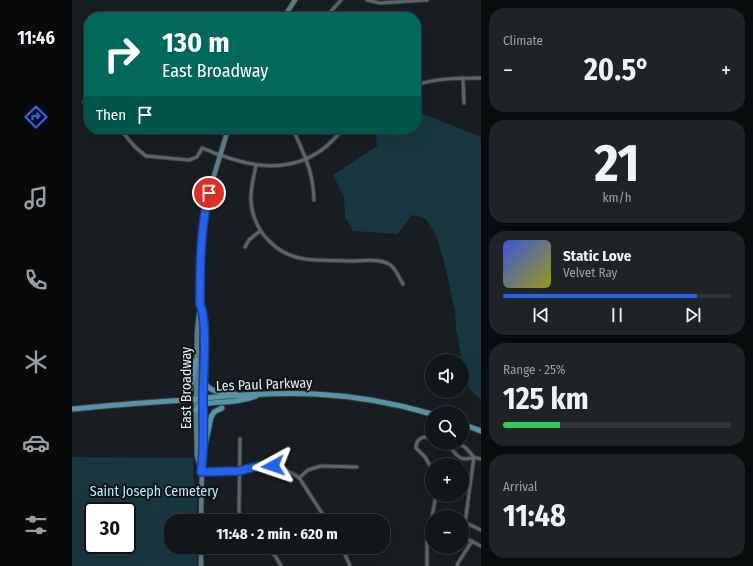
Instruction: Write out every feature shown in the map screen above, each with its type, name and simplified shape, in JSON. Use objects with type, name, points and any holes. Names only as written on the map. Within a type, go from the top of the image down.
[{"type":"main road","points":[[287,12],[295,0]]},
{"type":"main road","name":"East Broadway","points":[[201,472],[197,456],[196,410],[197,332],[200,305],[200,253],[203,221],[209,193],[226,134]]},
{"type":"main road","name":"East Broadway","points":[[200,305],[202,309],[204,333],[201,514]]},
{"type":"main road","points":[[180,400],[189,395],[196,360]]},
{"type":"main road","points":[[204,379],[204,384],[210,390],[244,395]]},
{"type":"main road","name":"Les Paul Parkway","points":[[72,409],[244,395],[298,393],[341,396],[382,402],[425,412]]},
{"type":"main road","points":[[196,410],[198,407],[244,400],[265,394]]},
{"type":"main road","points":[[203,455],[211,417],[214,412],[222,408]]},
{"type":"main road","points":[[469,427],[481,431]]},
{"type":"main road","points":[[201,554],[201,566]]},
{"type":"street","points":[[332,12],[341,0]]},
{"type":"street","points":[[367,0],[380,3],[426,0]]},
{"type":"street","points":[[421,84],[433,81],[463,78],[481,78]]},
{"type":"street","points":[[463,78],[464,103]]},
{"type":"street","points":[[124,134],[135,148],[146,156],[189,160],[197,157],[202,148],[220,155],[256,165],[282,165],[306,159],[323,149],[338,134]]},
{"type":"street","points":[[295,134],[312,177],[314,200]]},
{"type":"street","points":[[256,165],[251,202],[254,217],[260,230],[269,242],[296,258],[312,260],[373,261],[385,263],[392,267],[403,284]]},
{"type":"street","points":[[244,247],[260,230]]},
{"type":"street","points":[[425,438],[418,440],[416,448],[426,458]]},
{"type":"street","points":[[240,439],[240,514]]},
{"type":"street","points":[[452,450],[460,457],[465,459],[474,457],[481,459]]},
{"type":"street","points":[[468,450],[474,457],[468,510]]},
{"type":"street","points":[[201,472],[239,471],[262,465],[273,466],[288,471],[299,478],[322,514]]},
{"type":"street","points":[[299,478],[308,470],[321,466],[357,467]]},
{"type":"street","points":[[469,524],[481,530]]},
{"type":"street","points":[[469,540],[481,546]]},
{"type":"street","points":[[457,566],[472,541]]},
{"type":"street","points":[[273,554],[281,566]]},
{"type":"street","points":[[345,554],[350,566]]},
{"type":"street","points":[[427,566],[428,554]]},
{"type":"green space","points":[[421,113],[481,137],[481,400],[469,388],[469,354],[461,354],[456,328],[455,310],[447,274],[437,237],[425,218],[412,215],[398,234],[353,231],[345,216],[344,197],[333,175],[377,146],[376,134],[421,134]]},
{"type":"green space","name":"Saint Joseph Cemetery","points":[[72,457],[194,458],[193,478],[197,497],[197,514],[164,514],[164,554],[197,554],[197,566],[72,566]]},
{"type":"route","points":[[209,193],[203,221],[200,260],[200,305],[203,315],[204,333],[203,445],[201,472],[231,472],[262,465],[273,466]]}]
